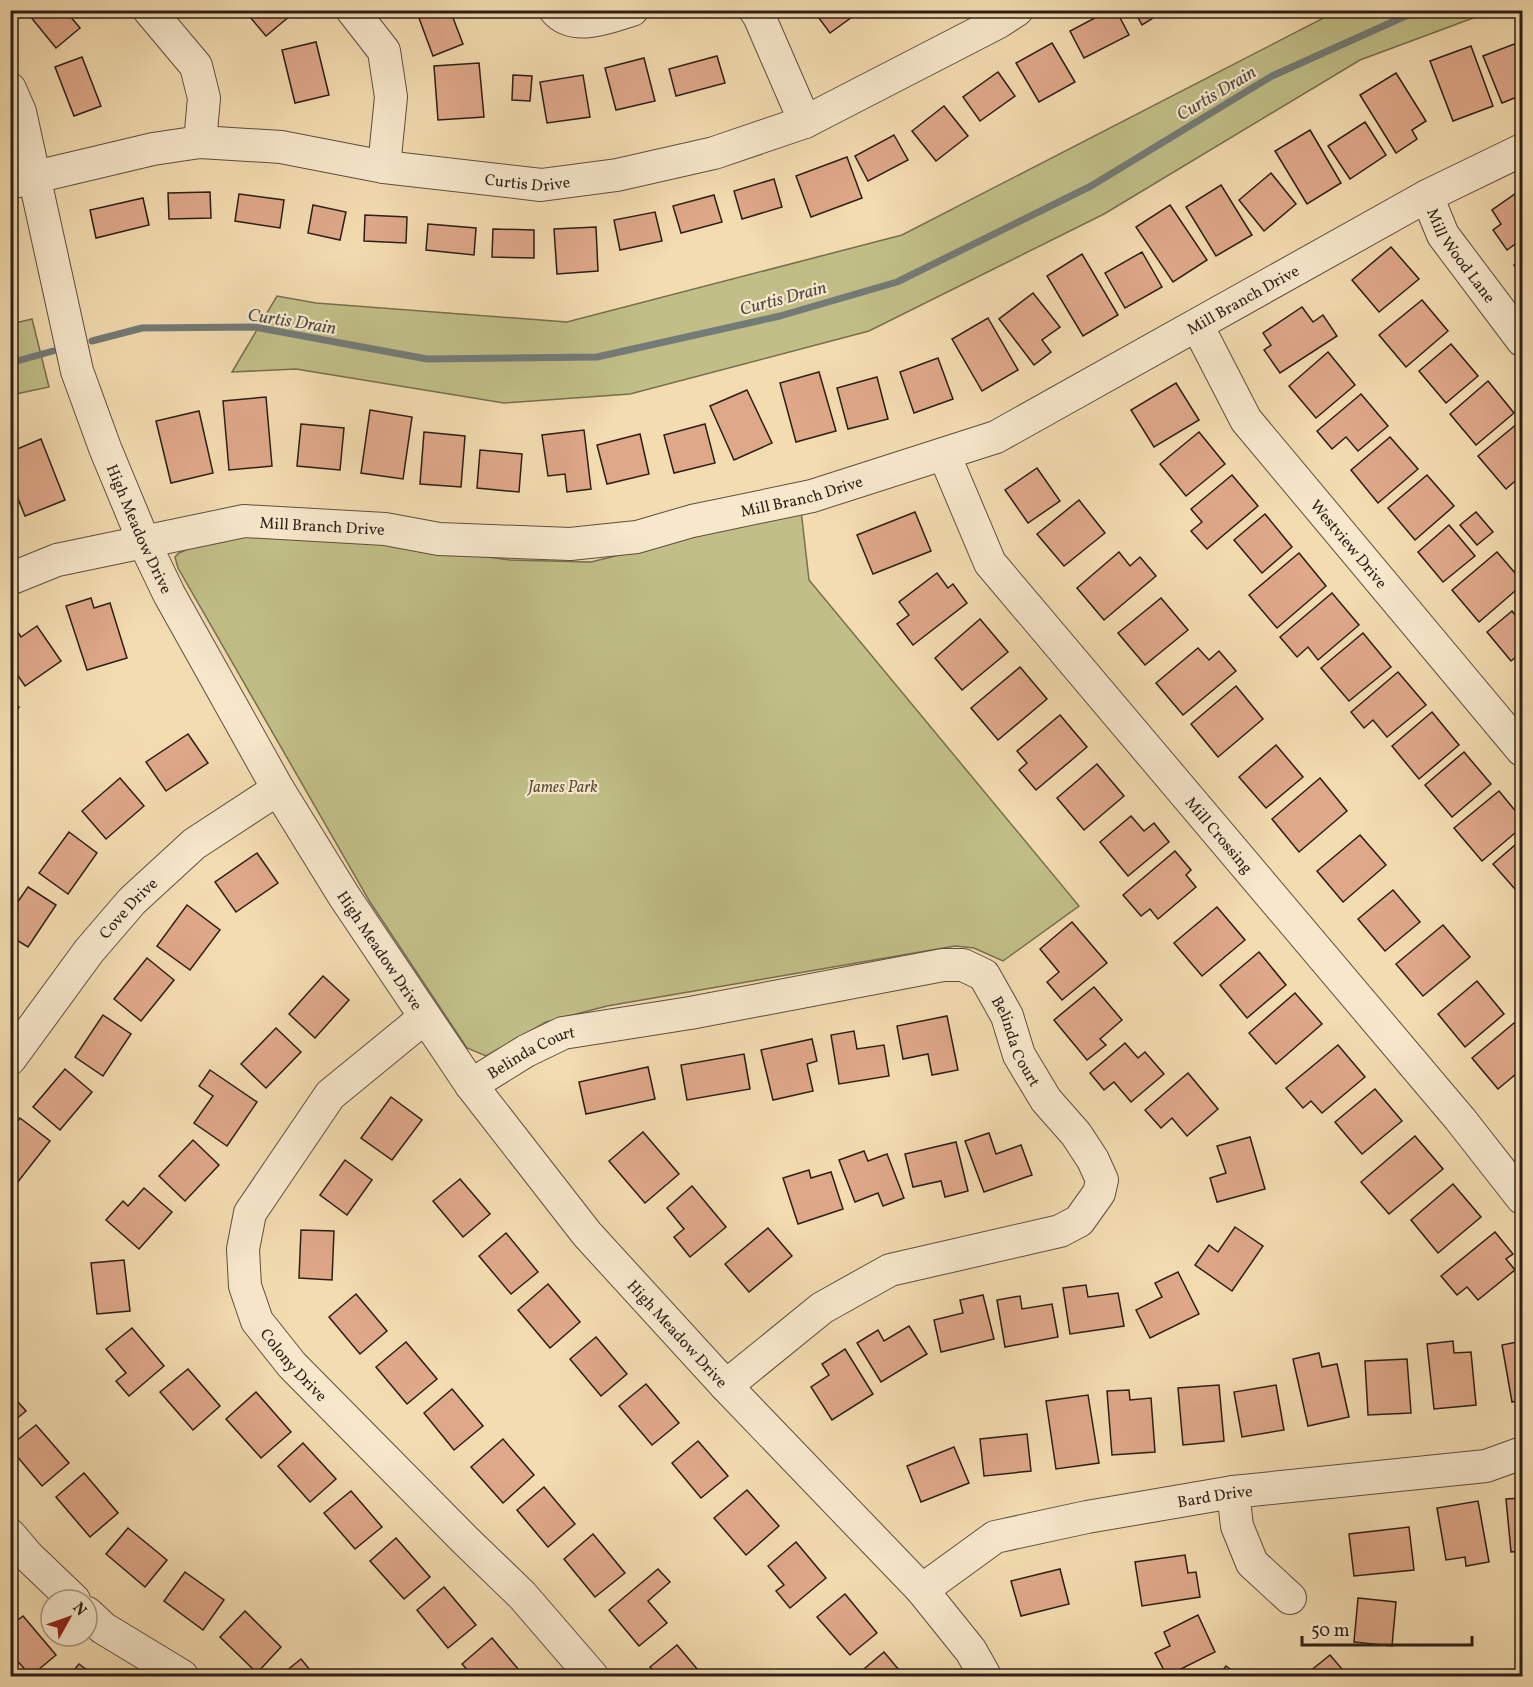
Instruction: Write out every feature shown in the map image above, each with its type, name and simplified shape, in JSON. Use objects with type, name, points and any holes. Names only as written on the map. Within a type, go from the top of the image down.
[{"type":"street","points":[[149,10],[196,66],[204,98],[200,142]]},
{"type":"street","points":[[352,10],[384,51],[391,97],[384,167]]},
{"type":"street","points":[[555,10],[560,16],[585,23],[632,10]]},
{"type":"street","points":[[755,10],[805,122]]},
{"type":"street","name":"Curtis Drive","points":[[22,180],[153,149],[200,142],[281,147],[384,167],[541,185],[617,175],[714,153],[805,122],[997,23],[1017,10]]},
{"type":"street","name":"High Meadow Drive","points":[[10,89],[20,112],[22,180],[77,371],[105,448],[144,542],[169,594],[278,789],[344,896],[424,1018],[471,1085],[587,1234],[726,1386],[922,1590],[971,1650],[985,1677]]},
{"type":"street","name":"Mill Branch Drive","points":[[10,579],[57,560],[244,521],[385,529],[439,538],[570,544],[637,537],[692,521],[812,496],[996,437],[1427,196],[1522,150]]},
{"type":"street","name":"Mill Wood Lane","points":[[1427,196],[1443,235],[1522,340]]},
{"type":"street","name":"Westview Drive","points":[[1197,325],[1246,420],[1522,750]]},
{"type":"street","name":"Mill Crossing","points":[[944,454],[990,563],[1444,1101],[1522,1198]]},
{"type":"street","name":"Cove Drive","points":[[10,1059],[89,951],[132,901],[194,844],[278,789]]},
{"type":"street","name":"Belinda Court","points":[[471,1085],[526,1051],[563,1033],[690,1013],[943,965],[963,965],[984,975],[1007,1016],[1024,1064],[1046,1100],[1076,1134],[1094,1160],[1102,1180],[1099,1193],[1079,1221],[1060,1231],[890,1270],[822,1308],[726,1386]]},
{"type":"street","name":"Colony Drive","points":[[424,1018],[330,1095],[250,1213],[243,1249],[244,1286],[257,1321],[292,1365],[522,1595],[585,1666],[592,1677]]},
{"type":"street","name":"Bard Drive","points":[[922,1590],[995,1537],[1087,1517],[1233,1492],[1486,1466],[1522,1453]]},
{"type":"street","points":[[1233,1492],[1237,1526],[1252,1563],[1290,1598]]},
{"type":"street","points":[[16,1553],[59,1588]]},
{"type":"street","points":[[99,1624],[182,1677]]},
{"type":"green space","points":[[1337,11],[1492,11],[1360,60],[1104,214],[869,331],[630,394],[504,403],[296,369],[232,372],[277,296],[316,303],[567,322],[902,235]]},
{"type":"green space","points":[[32,319],[49,387],[11,395],[11,324]]},
{"type":"green space","name":"James Park","points":[[801,510],[809,580],[1079,906],[1003,961],[974,948],[955,946],[607,1006],[546,1022],[486,1056],[467,1048],[370,902],[178,568],[175,557],[179,553],[220,535],[399,545],[510,560],[591,562]]},
{"type":"building","points":[[25,10],[65,10],[80,28],[56,48]]},
{"type":"building","points":[[244,10],[285,10],[290,16],[266,36]]},
{"type":"building","points":[[416,10],[450,10],[463,44],[433,56]]},
{"type":"building","points":[[813,10],[848,10],[852,17],[830,33]]},
{"type":"building","points":[[1110,10],[1116,10],[1129,35],[1084,58],[1070,31]]},
{"type":"building","points":[[1134,10],[1166,10],[1142,25]]},
{"type":"building","points":[[1522,41],[1522,95],[1502,103],[1483,56]]},
{"type":"building","points":[[316,42],[329,95],[295,103],[282,50]]},
{"type":"building","points":[[1052,43],[1075,82],[1039,102],[1016,63]]},
{"type":"building","points":[[1471,46],[1493,106],[1453,121],[1430,61]]},
{"type":"building","points":[[717,56],[725,83],[676,96],[669,69]]},
{"type":"building","points":[[82,57],[101,106],[74,116],[55,67]]},
{"type":"building","points":[[644,58],[655,101],[616,110],[605,68]]},
{"type":"building","points":[[479,63],[484,117],[438,120],[434,66]]},
{"type":"building","points":[[998,72],[1015,96],[980,121],[963,97]]},
{"type":"building","points":[[1396,73],[1426,121],[1412,130],[1417,139],[1396,153],[1360,95]]},
{"type":"building","points":[[513,75],[532,76],[530,101],[512,100]]},
{"type":"building","points":[[583,75],[590,117],[547,123],[540,82]]},
{"type":"building","points":[[944,106],[968,136],[936,161],[912,131]]},
{"type":"building","points":[[1365,122],[1386,155],[1350,179],[1328,146]]},
{"type":"building","points":[[1310,130],[1341,183],[1307,204],[1275,151]]},
{"type":"building","points":[[894,135],[908,160],[868,181],[855,156]]},
{"type":"building","points":[[847,157],[862,198],[811,217],[796,176]]},
{"type":"building","points":[[1271,173],[1296,204],[1264,231],[1239,200]]},
{"type":"building","points":[[774,179],[782,207],[742,219],[734,191]]},
{"type":"building","points":[[1221,185],[1252,235],[1216,256],[1186,207]]},
{"type":"building","points":[[1522,189],[1522,239],[1507,250],[1493,230],[1501,224],[1492,210]]},
{"type":"building","points":[[210,192],[211,218],[169,219],[168,193]]},
{"type":"building","points":[[239,194],[284,200],[280,228],[235,221]]},
{"type":"building","points":[[714,195],[722,222],[681,233],[673,206]]},
{"type":"building","points":[[143,198],[149,225],[96,238],[90,210]]},
{"type":"building","points":[[313,205],[346,212],[340,240],[308,233]]},
{"type":"building","points":[[1170,205],[1207,260],[1173,282],[1136,227]]},
{"type":"building","points":[[655,212],[662,241],[620,250],[614,220]]},
{"type":"building","points":[[365,215],[407,217],[406,243],[364,241]]},
{"type":"building","points":[[428,224],[476,228],[474,255],[426,250]]},
{"type":"building","points":[[596,227],[598,271],[557,274],[554,229]]},
{"type":"building","points":[[493,229],[534,230],[534,258],[492,257]]},
{"type":"building","points":[[1391,247],[1419,279],[1379,312],[1352,280]]},
{"type":"building","points":[[1142,252],[1162,287],[1125,308],[1105,273]]},
{"type":"building","points":[[1082,254],[1118,315],[1083,336],[1047,276]]},
{"type":"building","points":[[1522,258],[1522,275],[1514,265]]},
{"type":"building","points":[[1033,293],[1060,327],[1042,340],[1051,352],[1034,365],[999,319]]},
{"type":"building","points":[[1422,300],[1448,331],[1406,367],[1379,335]]},
{"type":"building","points":[[1302,307],[1313,322],[1323,315],[1337,336],[1280,373],[1264,350],[1271,345],[1263,333]]},
{"type":"building","points":[[988,318],[1018,370],[982,391],[952,339]]},
{"type":"building","points":[[1451,344],[1478,376],[1446,403],[1419,371]]},
{"type":"building","points":[[1328,352],[1355,385],[1316,418],[1289,386]]},
{"type":"building","points":[[938,358],[953,399],[914,413],[900,372]]},
{"type":"building","points":[[819,372],[836,431],[796,442],[780,383]]},
{"type":"building","points":[[877,377],[888,419],[848,429],[837,388]]},
{"type":"building","points":[[1488,381],[1514,413],[1476,445],[1450,414]]},
{"type":"building","points":[[1176,383],[1199,420],[1154,447],[1131,410]]},
{"type":"building","points":[[747,390],[772,443],[734,460],[710,406]]},
{"type":"building","points":[[1361,394],[1388,426],[1358,451],[1346,437],[1332,449],[1317,431]]},
{"type":"building","points":[[266,397],[272,466],[229,470],[223,401]]},
{"type":"building","points":[[370,410],[412,417],[403,479],[361,473]]},
{"type":"building","points":[[199,411],[213,473],[171,483],[156,421]]},
{"type":"building","points":[[1518,423],[1522,428],[1522,475],[1506,489],[1478,456]]},
{"type":"building","points":[[301,424],[344,428],[340,470],[297,466]]},
{"type":"building","points":[[705,424],[715,463],[674,473],[664,435]]},
{"type":"building","points":[[584,430],[591,489],[567,492],[565,474],[548,476],[542,435]]},
{"type":"building","points":[[424,432],[465,436],[461,487],[420,484]]},
{"type":"building","points":[[1199,432],[1225,464],[1186,496],[1160,464]]},
{"type":"building","points":[[640,434],[649,474],[607,484],[597,445]]},
{"type":"building","points":[[1390,437],[1418,469],[1378,503],[1351,470]]},
{"type":"building","points":[[41,439],[65,500],[25,516],[10,479],[10,452]]},
{"type":"building","points":[[480,450],[522,454],[519,492],[477,488]]},
{"type":"building","points":[[1037,468],[1060,501],[1028,523],[1005,490]]},
{"type":"building","points":[[1232,475],[1258,506],[1207,549],[1191,531],[1202,522],[1191,509]]},
{"type":"building","points":[[1427,475],[1454,506],[1415,540],[1388,508]]},
{"type":"building","points":[[1079,500],[1105,533],[1064,566],[1037,534]]},
{"type":"building","points":[[915,512],[931,551],[873,574],[857,535]]},
{"type":"building","points":[[1476,512],[1493,532],[1477,545],[1460,525]]},
{"type":"building","points":[[1265,514],[1292,547],[1262,573],[1234,540]]},
{"type":"building","points":[[1449,525],[1475,556],[1443,582],[1418,552]]},
{"type":"building","points":[[1119,552],[1130,566],[1140,557],[1156,576],[1104,620],[1077,588]]},
{"type":"building","points":[[1497,552],[1522,581],[1522,585],[1479,622],[1452,590]]},
{"type":"building","points":[[1299,553],[1326,586],[1277,628],[1249,595]]},
{"type":"building","points":[[937,573],[948,588],[953,584],[967,603],[913,645],[897,624],[909,615],[899,602]]},
{"type":"building","points":[[1332,593],[1359,625],[1318,660],[1308,647],[1297,657],[1280,637]]},
{"type":"building","points":[[91,598],[94,608],[110,603],[127,658],[87,670],[66,606]]},
{"type":"building","points":[[1161,598],[1188,630],[1145,665],[1118,633]]},
{"type":"building","points":[[1512,611],[1522,624],[1522,652],[1511,661],[1487,632]]},
{"type":"building","points":[[980,619],[1008,652],[962,690],[935,658]]},
{"type":"building","points":[[14,626],[21,637],[37,626],[61,661],[25,686],[10,664],[10,628]]},
{"type":"building","points":[[1363,633],[1391,667],[1349,701],[1321,668]]},
{"type":"building","points":[[1198,648],[1209,660],[1219,651],[1236,671],[1183,715],[1156,683]]},
{"type":"building","points":[[1020,667],[1047,699],[998,740],[971,708]]},
{"type":"building","points":[[1398,672],[1426,705],[1387,737],[1373,720],[1364,728],[1351,712]]},
{"type":"building","points":[[1236,686],[1263,719],[1218,757],[1191,724]]},
{"type":"building","points":[[10,700],[19,707],[10,718]]},
{"type":"building","points":[[1432,712],[1459,745],[1419,779],[1392,746]]},
{"type":"building","points":[[1060,715],[1087,747],[1036,790],[1019,770],[1027,763],[1017,751]]},
{"type":"building","points":[[188,734],[208,763],[166,791],[146,762]]},
{"type":"building","points":[[1276,745],[1303,777],[1266,808],[1239,777]]},
{"type":"building","points":[[1464,752],[1491,784],[1452,817],[1425,785]]},
{"type":"building","points":[[1097,764],[1124,796],[1084,830],[1057,798]]},
{"type":"building","points":[[120,778],[144,806],[106,839],[82,811]]},
{"type":"building","points":[[1320,778],[1347,811],[1299,852],[1272,819]]},
{"type":"building","points":[[1499,791],[1522,819],[1522,827],[1482,861],[1454,828]]},
{"type":"building","points":[[1131,816],[1144,831],[1154,823],[1169,842],[1128,876],[1100,842]]},
{"type":"building","points":[[69,832],[97,853],[68,894],[39,873]]},
{"type":"building","points":[[1360,835],[1386,865],[1343,902],[1317,871]]},
{"type":"building","points":[[1522,839],[1522,895],[1521,896],[1493,864]]},
{"type":"building","points":[[1175,851],[1191,870],[1186,875],[1196,887],[1158,919],[1150,909],[1141,916],[1123,895]]},
{"type":"building","points":[[257,853],[278,883],[236,912],[215,882]]},
{"type":"building","points":[[28,887],[56,905],[28,947],[10,936],[10,913]]},
{"type":"building","points":[[1393,890],[1420,922],[1385,951],[1358,919]]},
{"type":"building","points":[[187,905],[220,930],[190,970],[157,946]]},
{"type":"building","points":[[1217,907],[1245,940],[1202,976],[1174,943]]},
{"type":"building","points":[[1072,922],[1107,963],[1062,1000],[1047,982],[1059,972],[1040,949]]},
{"type":"building","points":[[1443,925],[1470,957],[1423,996],[1396,964]]},
{"type":"building","points":[[1259,952],[1286,985],[1247,1018],[1220,985]]},
{"type":"building","points":[[147,958],[174,980],[141,1021],[114,999]]},
{"type":"building","points":[[323,976],[349,1000],[315,1038],[289,1014]]},
{"type":"building","points":[[1477,981],[1504,1014],[1465,1047],[1438,1014]]},
{"type":"building","points":[[1094,987],[1122,1020],[1100,1039],[1106,1045],[1087,1060],[1054,1020]]},
{"type":"building","points":[[1295,993],[1322,1024],[1276,1064],[1249,1033]]},
{"type":"building","points":[[103,1015],[131,1034],[103,1076],[75,1057]]},
{"type":"building","points":[[947,1016],[958,1070],[932,1075],[928,1054],[903,1059],[897,1026]]},
{"type":"building","points":[[1520,1018],[1522,1021],[1522,1069],[1498,1089],[1472,1058]]},
{"type":"building","points":[[276,1028],[301,1052],[266,1088],[241,1064]]},
{"type":"building","points":[[854,1031],[857,1049],[884,1045],[889,1076],[839,1084],[831,1035]]},
{"type":"building","points":[[812,1039],[817,1061],[807,1064],[813,1091],[773,1100],[761,1050]]},
{"type":"building","points":[[1125,1043],[1138,1058],[1145,1052],[1164,1074],[1131,1102],[1114,1082],[1104,1090],[1090,1073]]},
{"type":"building","points":[[1338,1045],[1365,1077],[1322,1113],[1311,1101],[1303,1108],[1286,1088]]},
{"type":"building","points":[[744,1054],[750,1089],[687,1100],[681,1065]]},
{"type":"building","points":[[648,1067],[655,1099],[586,1114],[579,1082]]},
{"type":"building","points":[[65,1069],[92,1092],[60,1130],[33,1107]]},
{"type":"building","points":[[210,1070],[257,1102],[227,1146],[194,1123],[213,1096],[199,1086]]},
{"type":"building","points":[[1188,1073],[1218,1109],[1187,1136],[1172,1118],[1161,1128],[1145,1110]]},
{"type":"building","points":[[1375,1089],[1402,1121],[1362,1154],[1335,1122]]},
{"type":"building","points":[[391,1097],[422,1120],[392,1160],[361,1138]]},
{"type":"building","points":[[20,1118],[50,1141],[17,1183],[10,1178],[10,1131]]},
{"type":"building","points":[[643,1132],[679,1174],[645,1203],[609,1161]]},
{"type":"building","points":[[989,1133],[996,1154],[1021,1145],[1032,1175],[984,1192],[965,1141]]},
{"type":"building","points":[[1415,1136],[1443,1169],[1389,1214],[1361,1182]]},
{"type":"building","points":[[1250,1137],[1265,1189],[1217,1202],[1210,1178],[1226,1173],[1217,1146]]},
{"type":"building","points":[[193,1140],[219,1165],[185,1201],[159,1176]]},
{"type":"building","points":[[956,1142],[968,1191],[945,1197],[941,1181],[913,1187],[905,1154]]},
{"type":"building","points":[[864,1151],[868,1161],[887,1154],[904,1198],[883,1206],[878,1193],[855,1202],[839,1160]]},
{"type":"building","points":[[345,1160],[372,1180],[347,1215],[320,1195]]},
{"type":"building","points":[[809,1170],[811,1178],[831,1172],[843,1209],[798,1224],[783,1178]]},
{"type":"building","points":[[460,1179],[490,1214],[463,1237],[433,1201]]},
{"type":"building","points":[[1453,1184],[1481,1217],[1438,1253],[1411,1220]]},
{"type":"building","points":[[692,1186],[726,1227],[690,1257],[674,1237],[684,1229],[667,1208]]},
{"type":"building","points":[[144,1188],[172,1212],[139,1249],[106,1220],[123,1201],[128,1206]]},
{"type":"building","points":[[1235,1227],[1263,1246],[1232,1291],[1195,1265],[1209,1245],[1218,1252]]},
{"type":"building","points":[[768,1228],[792,1256],[749,1292],[725,1264]]},
{"type":"building","points":[[301,1230],[334,1231],[332,1280],[299,1278]]},
{"type":"building","points":[[1495,1232],[1513,1254],[1506,1259],[1515,1270],[1478,1300],[1467,1287],[1457,1295],[1441,1276]]},
{"type":"building","points":[[506,1233],[538,1272],[511,1294],[479,1256]]},
{"type":"building","points":[[124,1260],[130,1311],[97,1314],[91,1263]]},
{"type":"building","points":[[1178,1272],[1199,1314],[1150,1338],[1136,1310],[1162,1297],[1155,1283]]},
{"type":"building","points":[[548,1284],[580,1322],[550,1348],[518,1310]]},
{"type":"building","points":[[1086,1285],[1088,1297],[1118,1293],[1124,1326],[1070,1334],[1063,1288]]},
{"type":"building","points":[[356,1294],[387,1331],[360,1354],[329,1317]]},
{"type":"building","points":[[983,1295],[994,1339],[941,1352],[934,1320],[963,1313],[960,1300]]},
{"type":"building","points":[[1020,1296],[1022,1309],[1052,1304],[1058,1337],[1005,1347],[997,1300]]},
{"type":"building","points":[[909,1326],[927,1354],[881,1382],[857,1343],[878,1330],[884,1341]]},
{"type":"building","points":[[132,1328],[164,1366],[129,1396],[116,1381],[126,1373],[106,1349]]},
{"type":"building","points":[[596,1337],[627,1374],[601,1396],[570,1359]]},
{"type":"building","points":[[1453,1341],[1454,1353],[1471,1352],[1476,1405],[1434,1409],[1427,1344]]},
{"type":"building","points":[[1522,1341],[1522,1400],[1512,1402],[1502,1345]]},
{"type":"building","points":[[406,1342],[437,1379],[407,1404],[376,1367]]},
{"type":"building","points":[[845,1349],[873,1394],[832,1420],[811,1387],[829,1375],[822,1364]]},
{"type":"building","points":[[1319,1353],[1322,1367],[1337,1364],[1349,1417],[1308,1426],[1293,1359]]},
{"type":"building","points":[[1407,1359],[1411,1413],[1368,1415],[1365,1361]]},
{"type":"building","points":[[188,1369],[220,1406],[193,1430],[160,1392]]},
{"type":"building","points":[[646,1384],[679,1423],[652,1445],[619,1406]]},
{"type":"building","points":[[1219,1385],[1224,1441],[1183,1445],[1178,1388]]},
{"type":"building","points":[[1276,1385],[1284,1430],[1242,1437],[1234,1392]]},
{"type":"building","points":[[452,1389],[483,1426],[454,1450],[424,1413]]},
{"type":"building","points":[[1129,1390],[1130,1400],[1151,1398],[1155,1452],[1112,1455],[1107,1391]]},
{"type":"building","points":[[256,1392],[291,1432],[261,1458],[226,1419]]},
{"type":"building","points":[[10,1393],[26,1411],[10,1424]]},
{"type":"building","points":[[1088,1395],[1099,1463],[1056,1469],[1046,1401]]},
{"type":"building","points":[[36,1425],[69,1463],[42,1486],[10,1448]]},
{"type":"building","points":[[1027,1434],[1031,1471],[984,1476],[980,1439]]},
{"type":"building","points":[[503,1439],[534,1475],[503,1503],[471,1467]]},
{"type":"building","points":[[698,1441],[728,1476],[701,1498],[672,1463]]},
{"type":"building","points":[[303,1443],[336,1479],[310,1502],[278,1466]]},
{"type":"building","points":[[954,1447],[969,1483],[921,1502],[907,1466]]},
{"type":"building","points":[[84,1473],[118,1513],[90,1537],[56,1497]]},
{"type":"building","points":[[544,1487],[575,1524],[548,1547],[517,1510]]},
{"type":"building","points":[[747,1490],[779,1526],[746,1555],[714,1518]]},
{"type":"building","points":[[351,1491],[382,1527],[355,1549],[324,1513]]},
{"type":"building","points":[[1522,1498],[1522,1551],[1511,1552],[1506,1499]]},
{"type":"building","points":[[1478,1501],[1489,1562],[1466,1566],[1465,1557],[1446,1560],[1437,1508]]},
{"type":"building","points":[[1409,1527],[1414,1570],[1354,1576],[1349,1534]]},
{"type":"building","points":[[128,1528],[167,1560],[145,1587],[106,1554]]},
{"type":"building","points":[[593,1534],[625,1573],[595,1597],[564,1559]]},
{"type":"building","points":[[396,1538],[430,1577],[404,1599],[370,1561]]},
{"type":"building","points":[[796,1542],[826,1578],[790,1608],[776,1591],[784,1585],[768,1566]]},
{"type":"building","points":[[1185,1555],[1188,1573],[1196,1572],[1200,1597],[1142,1606],[1135,1562]]},
{"type":"building","points":[[658,1569],[670,1582],[648,1601],[667,1623],[639,1646],[609,1610]]},
{"type":"building","points":[[1060,1569],[1069,1604],[1021,1616],[1011,1581]]},
{"type":"building","points":[[185,1572],[224,1600],[203,1630],[164,1601]]},
{"type":"building","points":[[444,1587],[476,1625],[448,1648],[417,1610]]},
{"type":"building","points":[[845,1594],[877,1633],[850,1655],[817,1617]]},
{"type":"building","points":[[1358,1598],[1396,1602],[1392,1646],[1354,1642]]},
{"type":"building","points":[[245,1611],[281,1647],[257,1673],[220,1637]]},
{"type":"building","points":[[1198,1615],[1215,1652],[1167,1676],[1155,1653],[1170,1646],[1164,1632]]},
{"type":"building","points":[[23,1616],[39,1635],[39,1648],[50,1648],[56,1655],[31,1676],[10,1653],[10,1626]]},
{"type":"building","points":[[492,1638],[524,1676],[473,1676],[462,1664]]},
{"type":"building","points":[[677,1645],[703,1676],[658,1676],[650,1667]]},
{"type":"building","points":[[884,1652],[904,1676],[860,1676],[858,1674]]},
{"type":"building","points":[[1330,1655],[1348,1676],[1304,1676]]},
{"type":"building","points":[[301,1659],[315,1676],[280,1676]]},
{"type":"building","points":[[79,1664],[95,1676],[69,1676]]},
{"type":"building","points":[[1226,1666],[1240,1676],[1218,1676]]},
{"type":"waterway","name":"Curtis Drain","points":[[92,341],[142,328],[254,327],[427,359],[597,357],[780,316],[897,282],[1091,186],[1272,76],[1419,10]]},
{"type":"waterway","name":"Curtis Drain","points":[[10,363],[53,351]]}]
